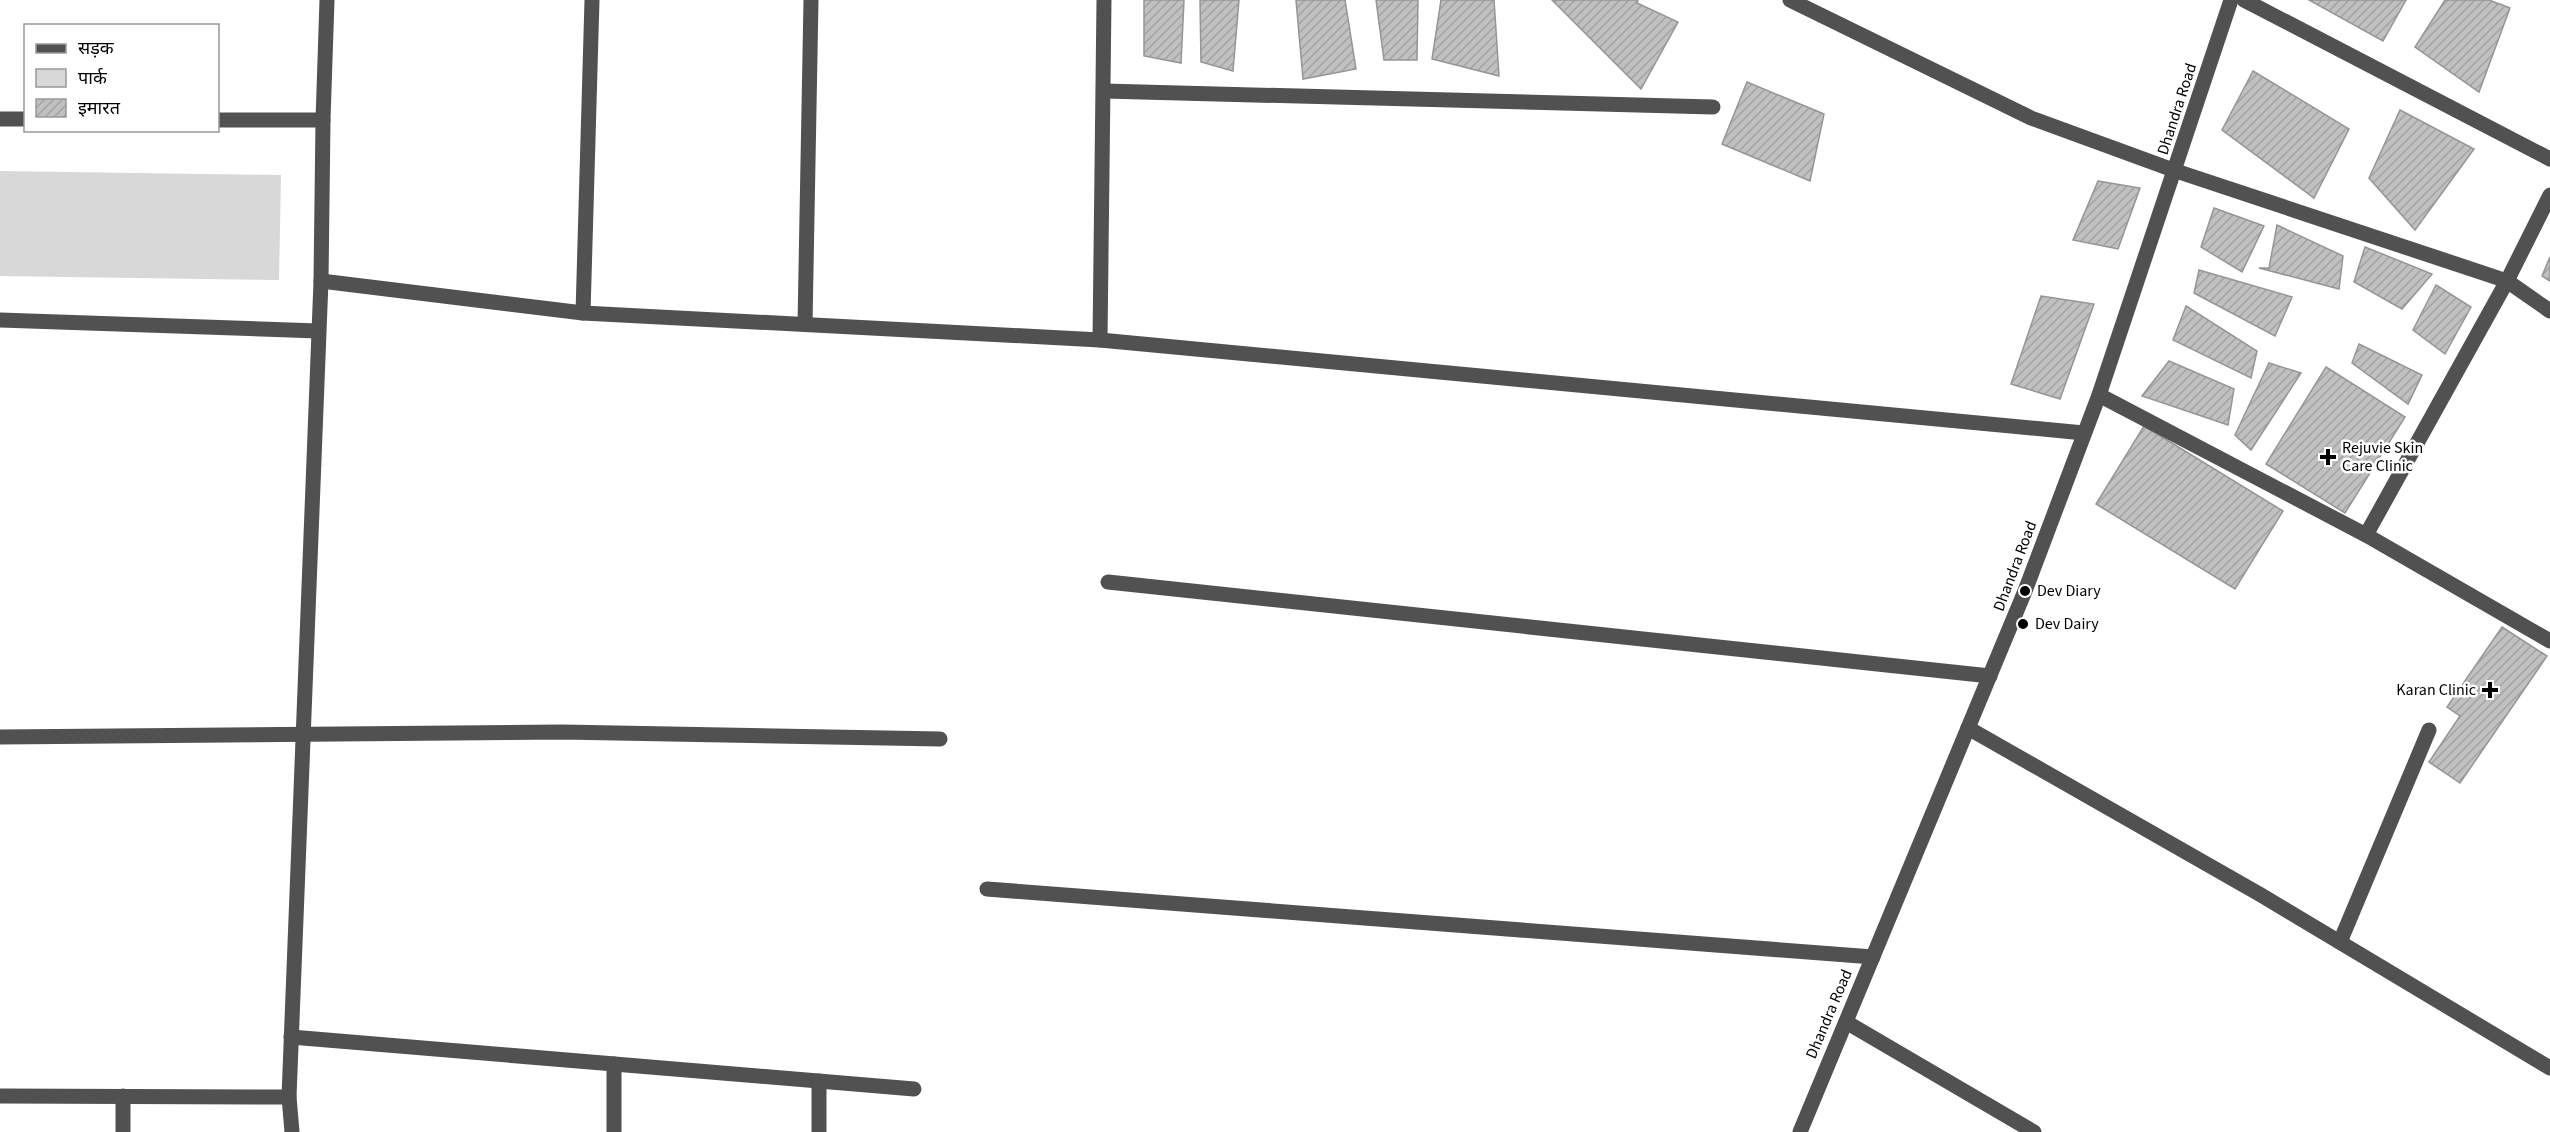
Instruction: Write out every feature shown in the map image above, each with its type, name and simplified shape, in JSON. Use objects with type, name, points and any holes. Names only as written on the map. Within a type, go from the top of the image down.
[{"type":"street","points":[[291,1132],[289,1097],[301,734],[321,281],[322,120],[327,0]]},
{"type":"street","points":[[583,313],[592,0]]},
{"type":"street","points":[[805,324],[811,0]]},
{"type":"street","points":[[1100,340],[1104,0]]},
{"type":"street","points":[[1790,0],[2031,118],[2176,171],[2507,281],[2550,311]]},
{"type":"street","name":"Dhandra Road","points":[[1800,1132],[2025,591],[2099,395],[2176,171],[2230,0]]},
{"type":"street","points":[[2244,0],[2550,159]]},
{"type":"street","points":[[1104,91],[1713,107]]},
{"type":"street","points":[[0,119],[24,119]]},
{"type":"street","points":[[219,120],[322,120]]},
{"type":"street","points":[[2366,535],[2507,281],[2550,195]]},
{"type":"street","points":[[321,281],[583,313],[1100,340],[2084,433]]},
{"type":"street","points":[[0,320],[318,331]]},
{"type":"street","points":[[2099,395],[2366,535],[2550,641]]},
{"type":"street","points":[[1108,582],[1990,676]]},
{"type":"street","points":[[1968,728],[2261,894],[2550,1068]]},
{"type":"street","points":[[2340,942],[2429,730]]},
{"type":"street","points":[[0,737],[562,732],[940,739]]},
{"type":"street","points":[[987,889],[1873,957]]},
{"type":"street","points":[[1846,1022],[2034,1132]]},
{"type":"street","points":[[291,1037],[914,1089]]},
{"type":"street","points":[[614,1064],[614,1132]]},
{"type":"street","points":[[819,1081],[819,1132]]},
{"type":"street","points":[[0,1096],[289,1097]]},
{"type":"street","points":[[123,1096],[123,1132]]},
{"type":"green space","points":[[0,171],[281,175],[279,280],[0,276]]},
{"type":"building","points":[[1144,0],[1184,0],[1181,63],[1144,56]]},
{"type":"building","points":[[1200,0],[1239,0],[1233,71],[1201,62]]},
{"type":"building","points":[[1296,0],[1345,0],[1356,69],[1303,79]]},
{"type":"building","points":[[1376,0],[1418,0],[1417,60],[1384,60]]},
{"type":"building","points":[[1441,0],[1494,0],[1499,76],[1432,59]]},
{"type":"building","points":[[1552,0],[1638,0],[1637,3],[1678,22],[1641,89]]},
{"type":"building","points":[[2309,0],[2406,0],[2383,41]]},
{"type":"building","points":[[2445,0],[2489,0],[2510,8],[2479,92],[2415,47]]},
{"type":"building","points":[[2253,71],[2349,129],[2314,198],[2222,130]]},
{"type":"building","points":[[1747,82],[1824,114],[1810,181],[1722,144]]},
{"type":"building","points":[[2400,110],[2474,149],[2415,230],[2369,178]]},
{"type":"building","points":[[2098,181],[2140,188],[2118,249],[2073,240]]},
{"type":"building","points":[[2214,208],[2264,226],[2242,272],[2201,247]]},
{"type":"building","points":[[2277,225],[2343,256],[2339,289],[2259,268],[2269,268]]},
{"type":"building","points":[[2365,247],[2432,274],[2402,309],[2354,282]]},
{"type":"building","points":[[2550,257],[2550,281],[2542,276]]},
{"type":"building","points":[[2199,270],[2292,297],[2275,336],[2194,293]]},
{"type":"building","points":[[2436,285],[2471,307],[2445,354],[2413,330]]},
{"type":"building","points":[[2041,296],[2094,304],[2060,399],[2011,384]]},
{"type":"building","points":[[2186,306],[2257,351],[2251,378],[2173,340]]},
{"type":"building","points":[[2359,344],[2422,375],[2408,404],[2352,363]]},
{"type":"building","points":[[2169,361],[2234,389],[2228,425],[2142,396]]},
{"type":"building","points":[[2269,363],[2301,373],[2251,450],[2235,435]]},
{"type":"building","points":[[2326,367],[2405,417],[2345,513],[2266,464]]},
{"type":"building","points":[[2144,426],[2283,511],[2235,589],[2096,504]]},
{"type":"building","points":[[2502,627],[2547,656],[2460,783],[2429,762],[2460,716],[2447,707]]},
{"type":"place","name":"Rejuvie Skin Care Clinic","points":[[2328,457]]},
{"type":"place","name":"Dev Diary","points":[[2025,591]]},
{"type":"place","name":"Dev Dairy","points":[[2023,624]]},
{"type":"place","name":"Karan Clinic","points":[[2490,690]]}]
